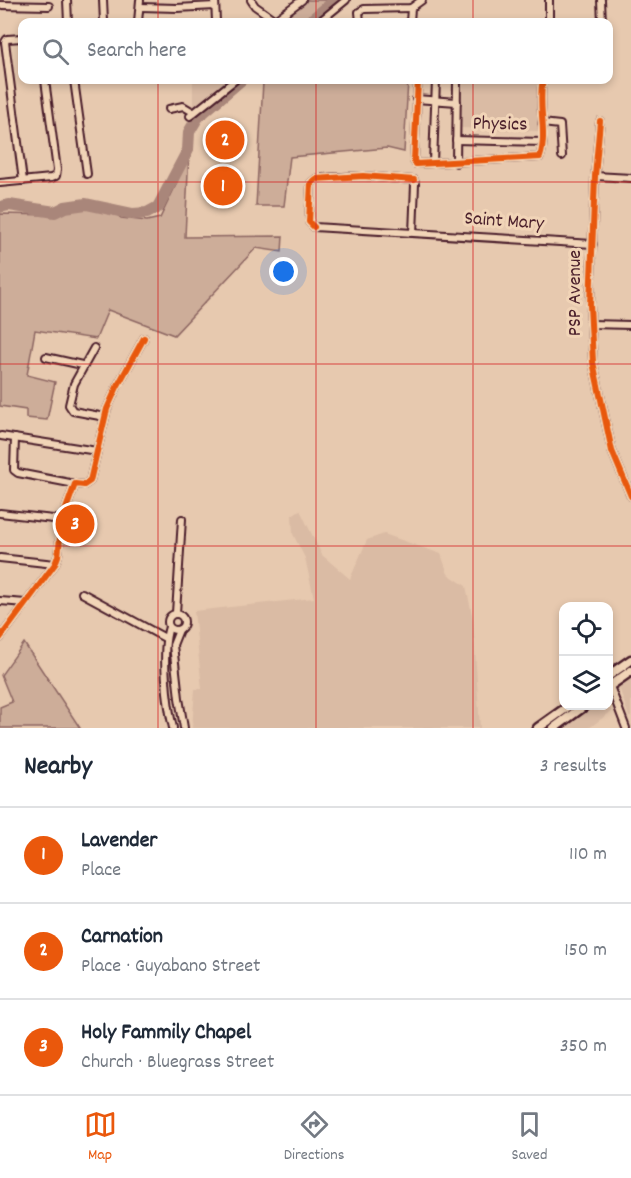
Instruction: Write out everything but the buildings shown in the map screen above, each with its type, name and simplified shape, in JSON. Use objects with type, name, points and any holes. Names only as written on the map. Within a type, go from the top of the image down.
[{"type":"main road","points":[[613,678],[631,660]]},
{"type":"main road","points":[[613,680],[631,671]]},
{"type":"main road","points":[[538,728],[562,710]]},
{"type":"main road","points":[[554,728],[577,710]]},
{"type":"street","points":[[67,0],[68,18]]},
{"type":"street","points":[[103,0],[104,18]]},
{"type":"street","points":[[177,0],[177,8]]},
{"type":"street","points":[[251,0],[255,6],[272,18]]},
{"type":"street","points":[[278,18],[302,0]]},
{"type":"street","points":[[324,18],[346,0]]},
{"type":"street","points":[[360,18],[359,12],[364,9],[411,8],[422,0]]},
{"type":"street","points":[[549,0],[549,18]]},
{"type":"street","points":[[601,0],[602,18]]},
{"type":"street","points":[[0,5],[27,2],[49,6]]},
{"type":"street","points":[[140,4],[177,8],[215,3],[216,18]]},
{"type":"street","points":[[410,18],[411,8]]},
{"type":"street","points":[[18,38],[7,39],[5,42],[24,181]]},
{"type":"street","points":[[0,183],[56,176],[46,84]]},
{"type":"street","points":[[75,84],[87,174]]},
{"type":"street","points":[[169,109],[183,106],[191,114],[230,84]]},
{"type":"street","points":[[417,84],[414,163],[456,163],[540,157],[543,142],[542,84]]},
{"type":"street","points":[[432,163],[436,84]]},
{"type":"street","points":[[456,163],[457,84]]},
{"type":"street","points":[[416,99],[457,102]]},
{"type":"street","name":"PSP Avenue","points":[[600,121],[595,176],[590,305],[593,362],[606,431],[631,496]]},
{"type":"street","points":[[542,123],[560,124],[562,156]]},
{"type":"street","name":"Physics","points":[[456,140],[543,142]]},
{"type":"street","name":"Saint Mary","points":[[413,233],[414,180],[363,176],[316,179],[311,183],[309,222],[314,227],[593,244]]},
{"type":"street","points":[[595,176],[631,178]]},
{"type":"street","points":[[591,324],[631,325]]},
{"type":"street","points":[[15,438],[14,470],[18,473],[84,485],[90,481],[105,417],[117,387],[144,338]]},
{"type":"street","points":[[94,348],[82,365],[74,384],[70,408],[73,411],[105,417]]},
{"type":"street","points":[[46,357],[82,365]]},
{"type":"street","points":[[1,436],[97,451]]},
{"type":"street","points":[[0,638],[55,564],[62,520],[75,484]]},
{"type":"street","points":[[0,513],[62,520]]},
{"type":"street","points":[[176,613],[182,519]]},
{"type":"street","points":[[0,558],[55,564]]},
{"type":"street","points":[[82,594],[165,638]]},
{"type":"street","points":[[0,601],[26,603]]},
{"type":"street","points":[[176,613],[182,615],[185,622],[173,645],[179,727],[170,717],[165,638],[170,616],[176,613]]},
{"type":"street","points":[[169,627],[179,630]]},
{"type":"street","points":[[613,693],[626,728]]},
{"type":"shaded area","points":[[305,0],[333,0],[311,18],[282,18]]},
{"type":"shaded area","points":[[193,84],[226,84],[193,110]]},
{"type":"shaded area","points":[[263,84],[408,84],[404,152],[387,148],[290,157],[284,206],[256,206]]},
{"type":"shaded area","points":[[461,84],[538,84],[537,131],[460,128]]},
{"type":"shaded area","points":[[189,151],[185,237],[283,236],[282,252],[256,248],[174,335],[108,310],[96,339],[35,330],[27,375],[55,382],[47,420],[26,418],[26,410],[0,406],[0,214],[55,215],[83,207],[113,212],[121,218],[147,221],[160,218]]},
{"type":"shaded area","points":[[300,510],[322,555],[350,579],[367,540],[384,534],[441,554],[448,574],[466,586],[473,619],[480,728],[192,728],[195,689],[202,689],[194,611],[314,598],[305,558],[293,534],[292,515]]},
{"type":"shaded area","points":[[24,643],[80,728],[0,728],[0,707],[12,702],[1,675]]},
{"type":"shaded area","points":[[631,678],[631,717],[629,717],[619,687]]},
{"type":"shaded area","points":[[582,710],[612,711],[589,728],[557,728]]},
{"type":"waterway","points":[[314,18],[336,0]]},
{"type":"waterway","points":[[0,207],[9,205],[55,212],[65,207],[86,204],[133,214],[147,213],[158,207],[188,150],[189,132],[198,117],[236,84]]},
{"type":"cycle path","points":[[418,84],[414,161],[416,164],[540,157],[543,138],[542,84]]},
{"type":"cycle path","points":[[600,121],[595,176],[590,305],[593,362],[612,451],[631,496]]},
{"type":"cycle path","points":[[314,227],[309,222],[311,183],[316,179],[363,176],[414,180]]},
{"type":"cycle path","points":[[0,638],[55,564],[62,520],[75,484],[84,485],[90,481],[107,409],[144,338]]},
{"type":"place","name":"Carnation","points":[[225,140]]},
{"type":"place","name":"Lavender","points":[[223,186]]},
{"type":"place","name":"Holy Fammily Chapel","points":[[75,524]]}]
